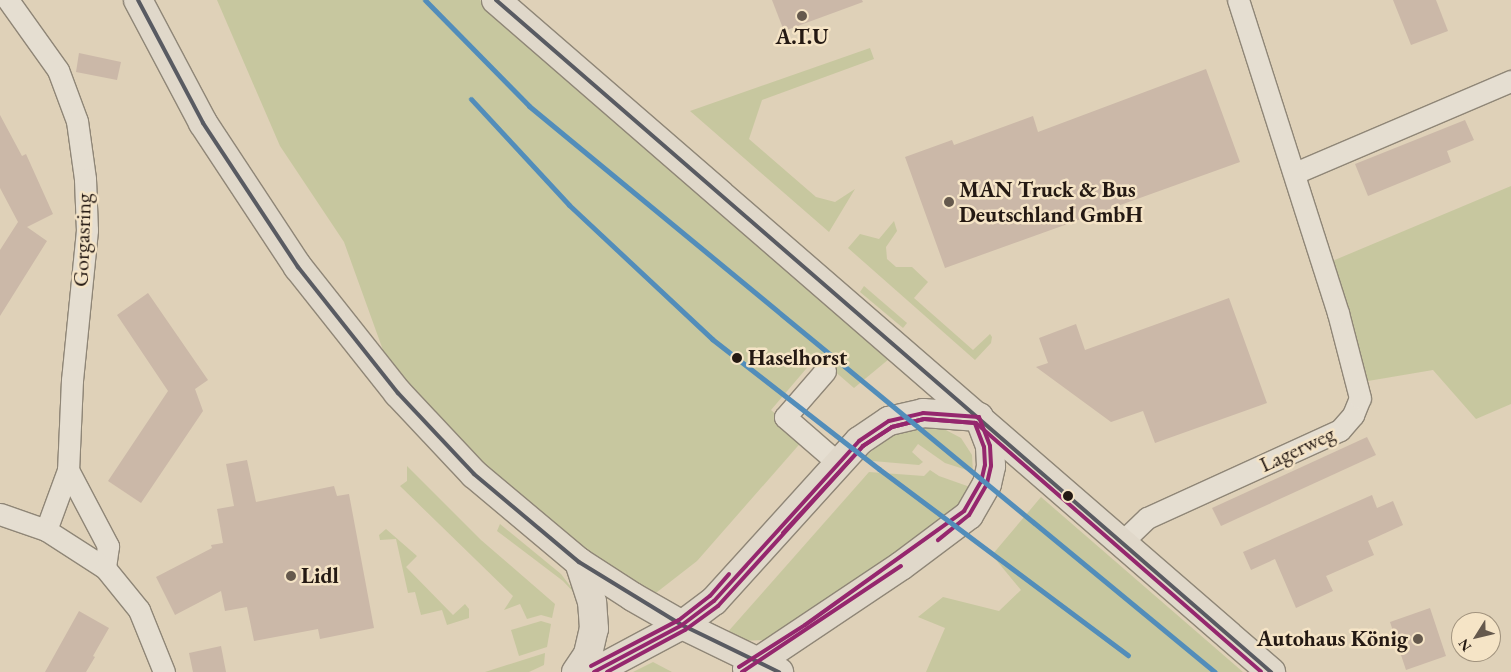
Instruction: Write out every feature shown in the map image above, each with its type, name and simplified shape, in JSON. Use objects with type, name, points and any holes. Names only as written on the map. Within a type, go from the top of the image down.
[{"type":"main road","points":[[138,0],[189,99],[241,184],[350,336],[474,474],[579,562],[682,625],[760,669],[938,540],[969,515],[987,484],[991,466],[990,446],[979,417]]},
{"type":"main road","points":[[496,0],[902,355],[979,417],[1271,672]]},
{"type":"main road","points":[[594,672],[682,625],[714,601],[838,462],[859,441],[889,421],[923,413],[979,417]]},
{"type":"main road","points":[[576,672],[588,654],[594,629],[592,602],[579,562]]},
{"type":"street","name":"Gorgasring","points":[[8,0],[58,70],[77,122],[84,179],[87,230],[72,380],[68,470],[46,530]]},
{"type":"street","name":"Lagerweg","points":[[1122,542],[1147,518],[1340,430],[1352,416],[1360,398],[1338,313],[1295,173],[1238,0]]},
{"type":"street","points":[[1295,173],[1511,81]]},
{"type":"street","points":[[825,371],[785,417],[838,462]]},
{"type":"street","points":[[68,470],[108,546],[105,568]]},
{"type":"street","points":[[0,514],[46,530],[105,568],[139,610],[164,672]]},
{"type":"green space","points":[[217,0],[480,0],[889,359],[854,388],[817,356],[771,410],[804,439],[697,561],[652,596],[612,570],[500,482],[388,364],[344,242],[280,146]]},
{"type":"green space","points":[[870,48],[874,59],[762,100],[749,139],[816,197],[835,202],[855,189],[829,232],[690,111]]},
{"type":"green space","points":[[1511,186],[1511,404],[1476,419],[1433,370],[1368,381],[1330,262]]},
{"type":"green space","points":[[894,221],[897,231],[886,247],[887,259],[896,267],[912,267],[928,282],[914,298],[973,350],[990,334],[992,337],[991,343],[975,360],[848,248],[860,234],[879,239]]},
{"type":"green space","points":[[864,286],[907,323],[903,328],[860,292]]},
{"type":"green space","points":[[925,427],[942,428],[961,438],[972,455],[973,472],[945,463],[918,444],[912,452],[923,462],[919,465],[861,460],[890,436]]},
{"type":"green space","points":[[407,466],[481,540],[555,604],[552,618],[541,615],[527,619],[520,604],[504,610],[513,596],[400,486],[407,481]]},
{"type":"green space","points":[[930,470],[939,476],[970,487],[958,507],[936,528],[767,640],[742,641],[726,634],[869,472],[924,476]]},
{"type":"green space","points":[[1041,497],[1243,672],[926,672],[945,628],[918,617],[943,597],[999,611],[1021,590],[992,555]]},
{"type":"green space","points":[[500,524],[561,574],[580,599],[563,581],[497,531]]},
{"type":"green space","points":[[386,529],[417,556],[406,567],[453,615],[465,604],[469,609],[469,618],[447,625],[442,610],[421,615],[415,592],[408,593],[396,539],[380,540],[379,535]]},
{"type":"green space","points":[[541,621],[551,624],[547,647],[519,656],[511,630]]},
{"type":"green space","points":[[545,653],[544,665],[529,672],[485,672]]},
{"type":"green space","points":[[653,662],[672,672],[633,672]]},
{"type":"building","name":"A.T.U","points":[[772,0],[862,0],[863,2],[784,31]]},
{"type":"building","points":[[1393,0],[1436,0],[1448,31],[1411,45]]},
{"type":"building","points":[[79,53],[121,62],[117,80],[76,72]]},
{"type":"building","points":[[1206,69],[1240,162],[945,268],[905,157],[952,140],[954,145],[1033,116],[1038,132]]},
{"type":"building","points":[[0,115],[22,156],[26,154],[53,214],[27,227],[47,241],[0,316],[0,250],[18,222],[0,188]]},
{"type":"building","points":[[1465,120],[1474,140],[1447,151],[1451,162],[1368,196],[1355,164]]},
{"type":"building","points":[[148,293],[208,380],[195,389],[203,411],[141,503],[108,481],[168,391],[117,315]]},
{"type":"building","points":[[1229,298],[1267,403],[1155,443],[1143,411],[1111,422],[1036,367],[1048,363],[1039,338],[1076,324],[1085,350]]},
{"type":"building","points":[[1367,437],[1376,455],[1221,526],[1212,508]]},
{"type":"building","name":"Lidl","points":[[247,460],[256,502],[334,486],[337,496],[349,494],[374,628],[320,639],[318,629],[254,641],[247,607],[225,611],[221,591],[175,615],[156,577],[212,548],[211,545],[223,543],[217,509],[234,506],[226,464]]},
{"type":"building","points":[[1372,495],[1377,508],[1393,501],[1403,525],[1368,541],[1374,555],[1326,576],[1333,591],[1296,608],[1275,559],[1251,570],[1243,552]]},
{"type":"building","name":"Autohaus König","points":[[1430,608],[1446,656],[1406,670],[1390,622]]},
{"type":"building","points":[[79,611],[109,628],[93,656],[95,657],[86,672],[45,672]]},
{"type":"building","points":[[221,646],[226,672],[193,672],[189,653]]},
{"type":"transit line","points":[[138,0],[203,123],[298,267],[398,393],[474,474],[579,562],[682,625],[779,672]]},
{"type":"transit line","points":[[425,0],[529,106],[1215,672]]},
{"type":"transit line","points":[[496,0],[1271,672]]},
{"type":"transit line","points":[[471,99],[569,205],[712,339],[879,469],[1128,655]]},
{"type":"transit line","points":[[594,672],[682,625],[714,601],[859,441],[889,421],[923,413],[979,417],[990,446],[991,466],[987,484],[969,515],[938,540]]},
{"type":"transit line","points":[[607,672],[685,630],[718,606],[863,446],[892,427],[924,419],[976,423],[1261,672]]},
{"type":"transit line","points":[[739,667],[805,625],[964,511],[981,482],[985,465],[984,447],[975,423],[924,419],[892,427],[863,446],[783,533]]},
{"type":"transit line","points":[[742,672],[901,566]]},
{"type":"transit line","points":[[591,666],[679,620],[710,596],[729,574]]},
{"type":"place","name":"A.T.U","points":[[802,16]]},
{"type":"place","name":"MAN Truck & Bus Deutschland GmbH","points":[[949,202]]},
{"type":"place","name":"Haselhorst","points":[[737,358]]},
{"type":"place","name":"Lidl","points":[[291,576]]},
{"type":"place","name":"Autohaus König","points":[[1418,639]]}]
